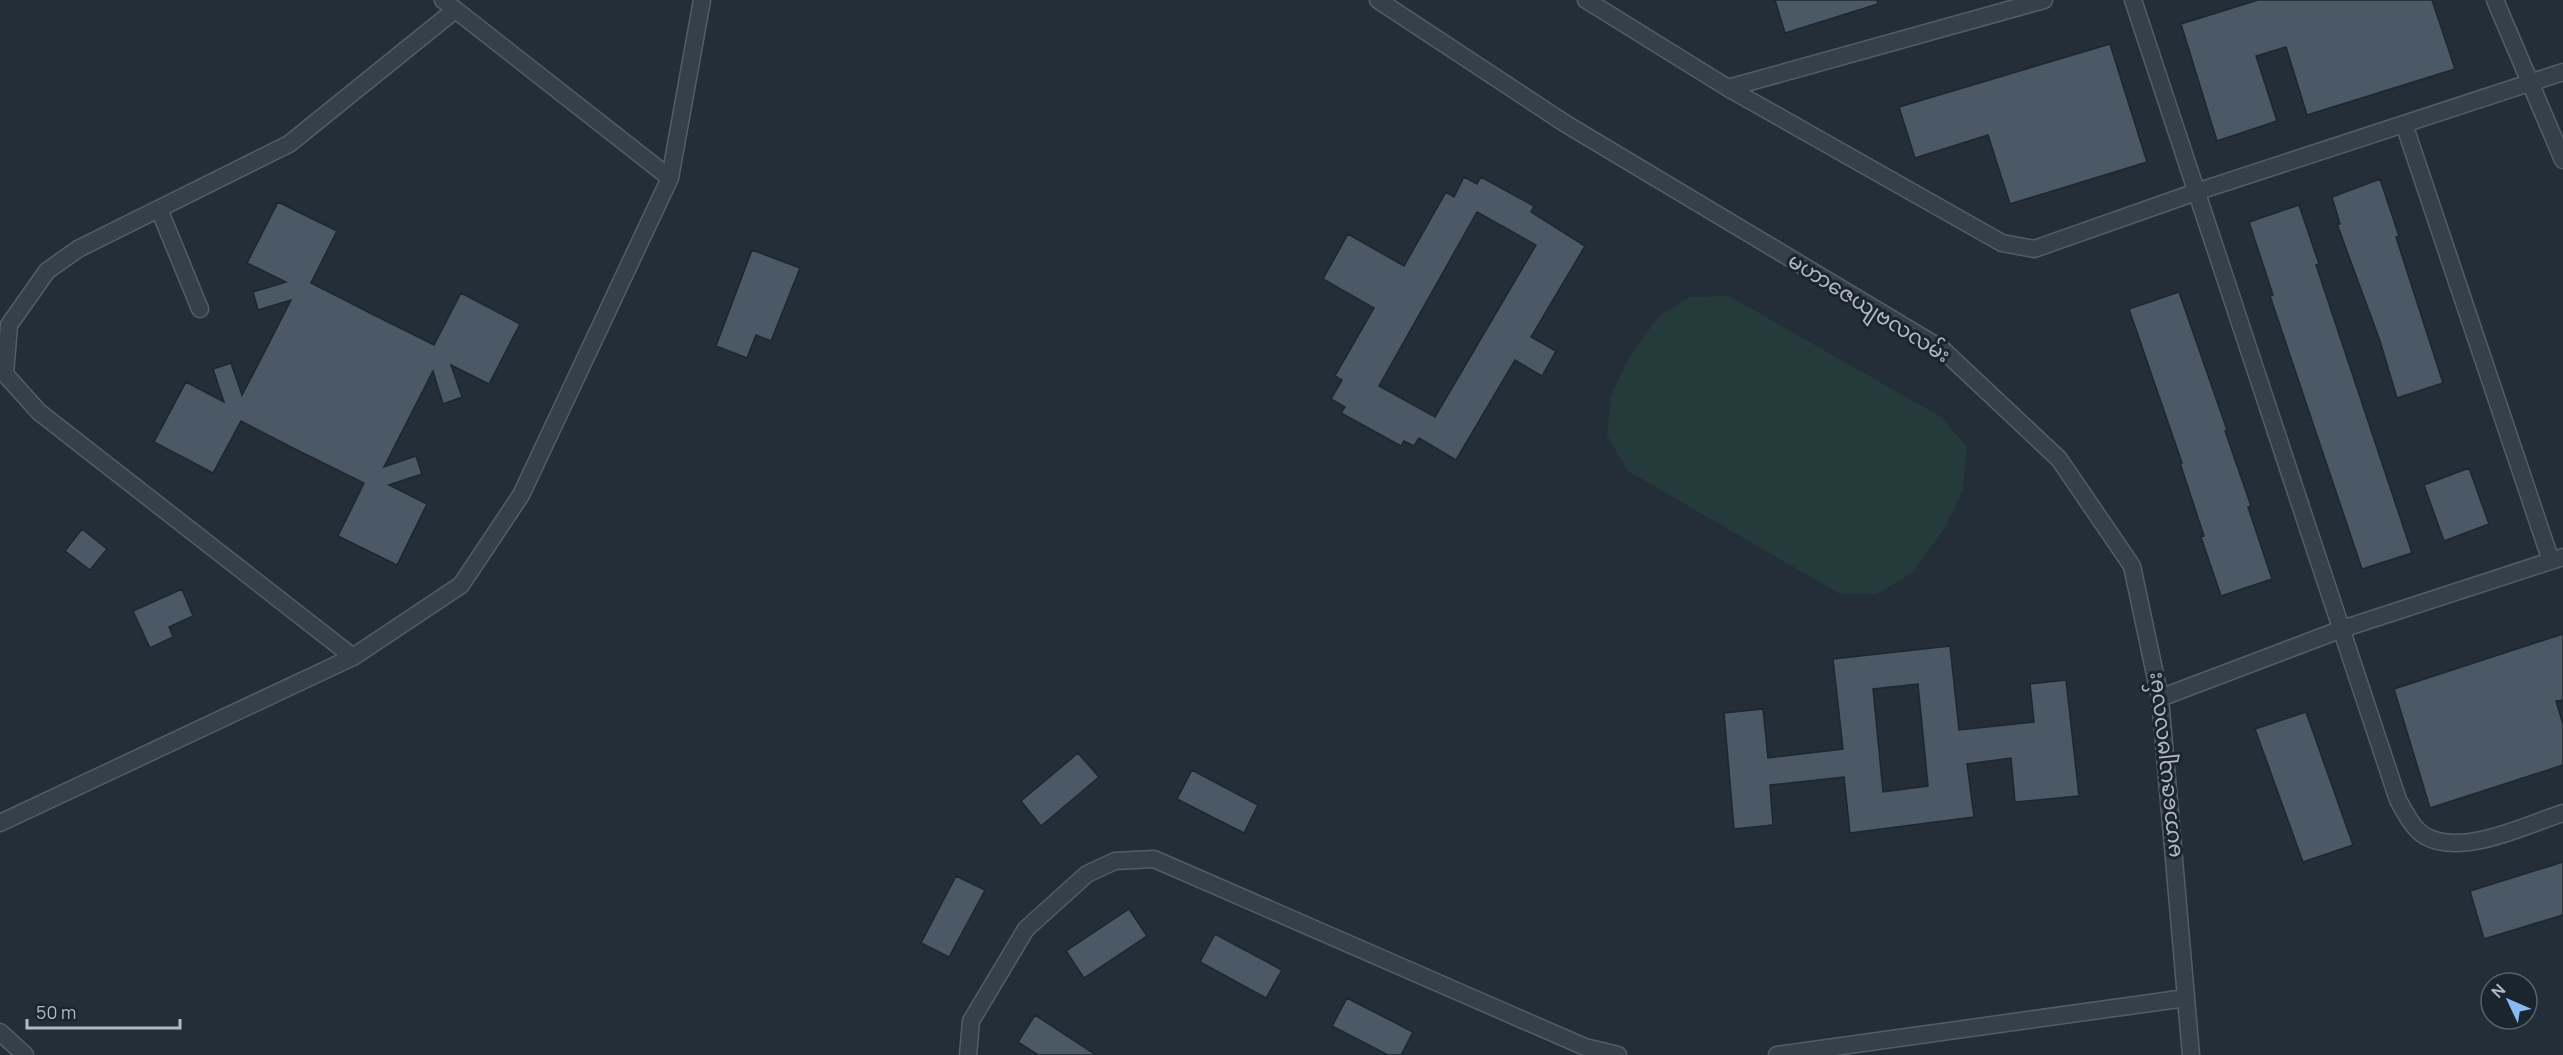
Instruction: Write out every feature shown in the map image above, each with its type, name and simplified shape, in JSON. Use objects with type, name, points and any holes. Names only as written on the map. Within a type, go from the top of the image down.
[{"type":"street","points":[[0,824],[353,657],[461,585],[521,495],[670,178],[702,0]]},
{"type":"street","name":"မဟာဇေယျဗလလမ်း","points":[[1378,0],[1566,124],[1942,349],[2059,459],[2132,566],[2160,698],[2191,1055]]},
{"type":"street","points":[[1586,0],[1728,88],[2010,246],[2034,249],[2196,192],[2563,72]]},
{"type":"street","points":[[1728,88],[2044,0]]},
{"type":"street","points":[[2133,0],[2398,800],[2412,823],[2424,836],[2447,843],[2470,843],[2563,813]]},
{"type":"street","points":[[2495,0],[2563,160]]},
{"type":"street","points":[[353,657],[39,412],[5,374],[9,325],[47,271],[78,249],[289,144],[449,5],[670,178]]},
{"type":"street","points":[[2160,698],[2342,629],[2557,559],[2404,124]]},
{"type":"street","points":[[159,209],[200,309]]},
{"type":"street","points":[[968,1055],[971,1021],[1026,929],[1087,874],[1114,861],[1154,859],[1574,1048],[1618,1055]]},
{"type":"street","points":[[1777,1055],[2186,998]]},
{"type":"street","points":[[0,1032],[25,1055]]},
{"type":"green space","points":[[1729,296],[1941,417],[1967,447],[1963,489],[1947,524],[1913,572],[1877,594],[1840,594],[1628,471],[1607,435],[1611,396],[1629,357],[1658,317],[1690,297]]},
{"type":"building","points":[[1775,0],[1877,0],[1878,4],[1785,33]]},
{"type":"building","points":[[2258,0],[2432,0],[2455,69],[2307,115],[2286,47],[2256,56],[2277,121],[2217,141],[2181,24]]},
{"type":"building","points":[[2110,44],[2147,162],[2010,204],[1988,135],[1915,158],[1899,107]]},
{"type":"building","points":[[1464,177],[1477,184],[1481,177],[1534,206],[1531,212],[1585,246],[1531,337],[1556,351],[1542,376],[1515,360],[1456,460],[1419,438],[1414,446],[1404,441],[1401,446],[1341,413],[1345,407],[1331,399],[1342,380],[1335,376],[1374,308],[1323,279],[1348,234],[1404,266],[1446,192],[1454,197]],"holes":[[[1477,212],[1536,245],[1435,417],[1379,386]]]},
{"type":"building","points":[[2380,179],[2399,236],[2396,237],[2443,383],[2397,398],[2380,341],[2337,224],[2340,224],[2332,197]]},
{"type":"building","points":[[278,202],[337,231],[311,283],[370,313],[434,345],[461,293],[520,324],[489,384],[451,365],[462,397],[443,404],[433,371],[384,467],[416,456],[422,474],[389,485],[427,504],[397,565],[338,536],[364,483],[241,421],[213,473],[154,442],[186,382],[224,402],[213,369],[231,363],[242,395],[262,357],[291,300],[258,310],[253,292],[286,282],[247,263]]},
{"type":"building","points":[[2299,205],[2319,264],[2316,265],[2412,553],[2362,569],[2270,296],[2273,295],[2249,222]]},
{"type":"building","points":[[752,250],[800,268],[771,341],[756,335],[747,358],[716,346]]},
{"type":"building","points":[[2179,292],[2227,430],[2225,431],[2251,506],[2248,507],[2272,579],[2221,596],[2201,537],[2204,536],[2180,463],[2182,463],[2129,309]]},
{"type":"building","points":[[2469,468],[2489,524],[2444,541],[2424,485]]},
{"type":"building","points":[[82,529],[107,549],[90,570],[65,551]]},
{"type":"building","points":[[182,589],[193,616],[169,627],[173,637],[150,648],[133,611]]},
{"type":"building","points":[[2563,634],[2563,700],[2556,701],[2563,724],[2563,765],[2430,808],[2394,689]]},
{"type":"building","points":[[1950,646],[1959,730],[2034,722],[2030,684],[2066,680],[2079,796],[2015,802],[2011,758],[1967,764],[1974,817],[1850,833],[1844,777],[1770,785],[1773,825],[1734,829],[1724,713],[1763,709],[1768,758],[1843,749],[1833,659]],"holes":[[[1918,684],[1928,786],[1883,792],[1873,689]]]},
{"type":"building","points":[[2306,712],[2353,845],[2303,862],[2255,729]]},
{"type":"building","points":[[1078,753],[1099,777],[1041,826],[1021,801]]},
{"type":"building","points":[[1192,770],[1258,805],[1244,833],[1177,799]]},
{"type":"building","points":[[2563,862],[2563,915],[2484,939],[2470,891]]},
{"type":"building","points":[[956,876],[985,890],[949,957],[921,943]]},
{"type":"building","points":[[1129,909],[1147,936],[1084,978],[1066,951]]},
{"type":"building","points":[[1215,934],[1282,970],[1266,998],[1200,962]]},
{"type":"building","points":[[1347,998],[1413,1032],[1401,1055],[1388,1055],[1332,1026]]},
{"type":"building","points":[[1035,1015],[1096,1055],[1038,1055],[1018,1042]]}]
